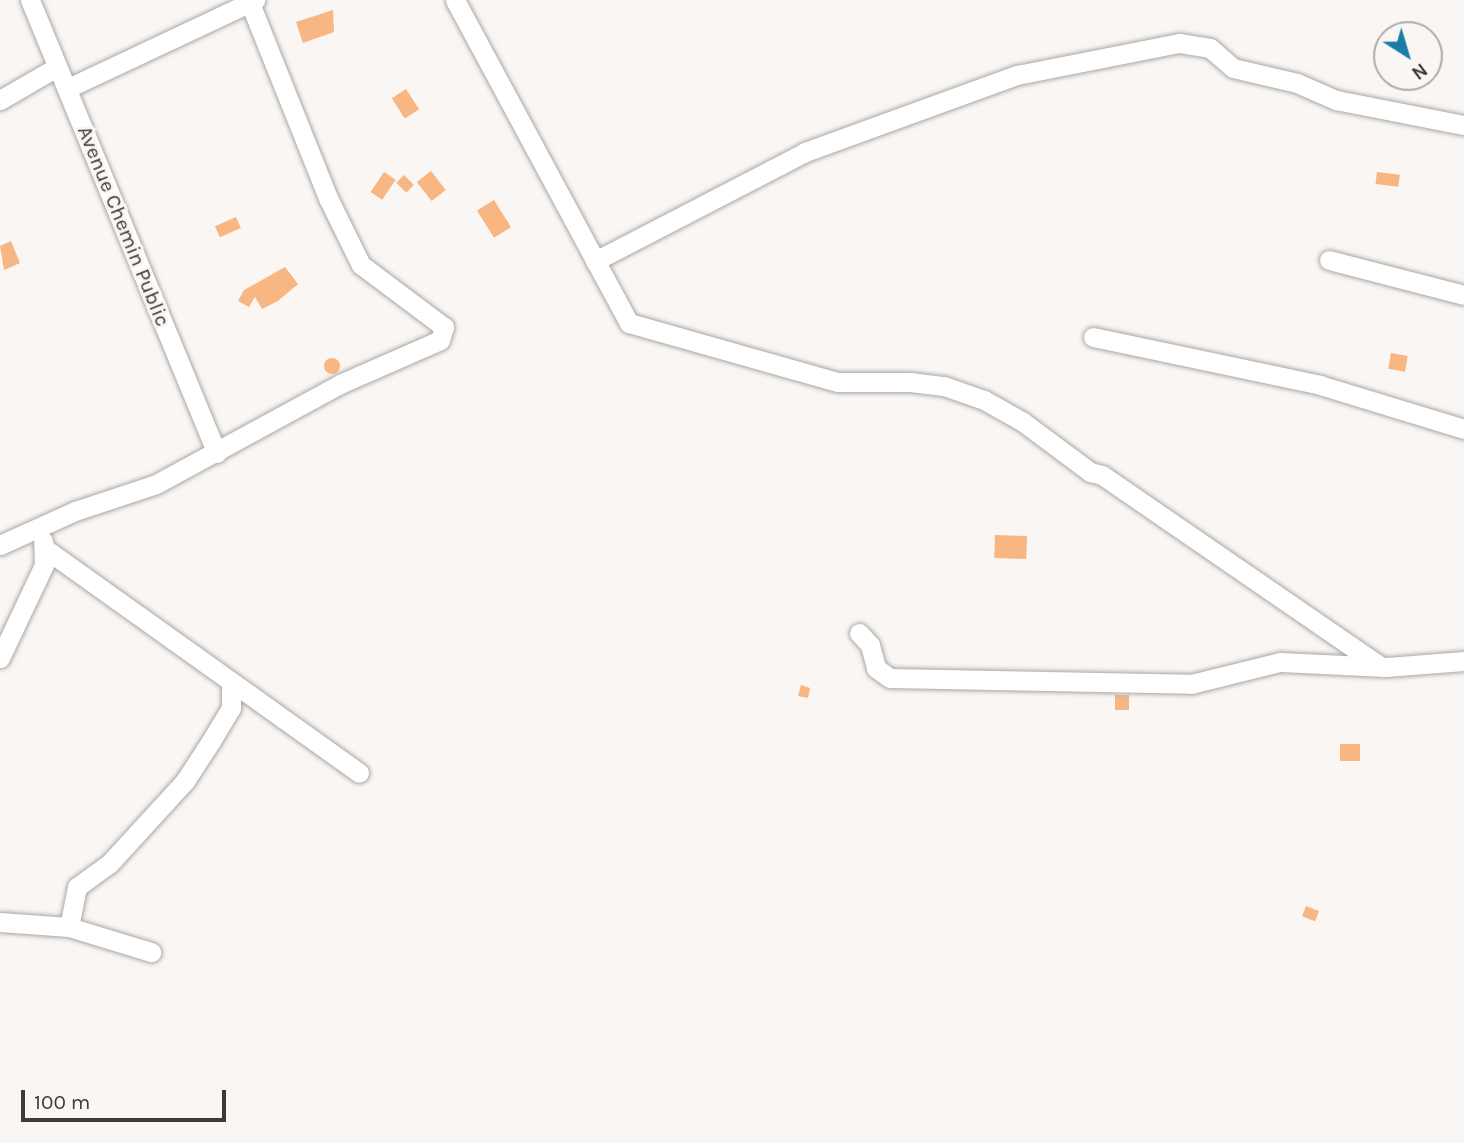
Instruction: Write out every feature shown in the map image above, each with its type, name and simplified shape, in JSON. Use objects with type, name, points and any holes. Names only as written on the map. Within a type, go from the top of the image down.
[{"type":"street","name":"Avenue Chemin Public","points":[[30,0],[216,453]]},
{"type":"street","points":[[455,0],[629,323],[838,382],[910,382],[944,386],[984,400],[1023,422],[1090,472],[1102,475],[1381,667]]},
{"type":"street","points":[[0,545],[42,539],[75,510],[156,484],[340,384],[440,340],[444,327],[361,265],[328,198],[251,1],[68,88]]},
{"type":"street","points":[[595,261],[805,152],[1017,75],[1179,43],[1210,48],[1233,68],[1297,83],[1336,100],[1464,125]]},
{"type":"street","points":[[0,100],[57,67]]},
{"type":"street","points":[[1329,260],[1464,295]]},
{"type":"street","points":[[1093,337],[1320,385],[1464,429]]},
{"type":"street","points":[[0,658],[44,565],[42,539]]},
{"type":"street","points":[[42,539],[230,683],[359,773]]},
{"type":"street","points":[[859,633],[870,645],[876,668],[890,678],[1191,684],[1279,662],[1381,667],[1464,661]]},
{"type":"street","points":[[69,926],[76,887],[109,864],[185,780],[211,741],[231,708],[230,683]]},
{"type":"street","points":[[0,922],[69,926],[150,952]]},
{"type":"building","points":[[333,10],[334,32],[303,43],[296,22]]},
{"type":"building","points":[[406,89],[419,109],[405,118],[392,98]]},
{"type":"building","points":[[431,171],[446,190],[432,201],[417,182]]},
{"type":"building","points":[[384,172],[396,180],[382,200],[371,192]]},
{"type":"building","points":[[1377,172],[1400,175],[1398,187],[1376,184]]},
{"type":"building","points":[[404,175],[414,185],[406,193],[396,183]]},
{"type":"building","points":[[494,200],[511,227],[494,238],[477,211]]},
{"type":"building","points":[[236,217],[241,228],[220,237],[215,226]]},
{"type":"building","points":[[11,241],[20,263],[4,270],[0,246]]},
{"type":"building","points":[[285,267],[298,284],[278,301],[262,309],[255,297],[249,307],[238,301],[244,290]]},
{"type":"building","points":[[1391,353],[1408,356],[1405,372],[1388,369]]},
{"type":"building","points":[[332,358],[338,360],[338,372],[332,374],[326,372],[324,366],[326,360]]},
{"type":"building","points":[[995,535],[1027,536],[1026,559],[994,558]]},
{"type":"building","points":[[801,685],[810,688],[808,698],[798,696]]},
{"type":"building","points":[[1115,695],[1129,695],[1129,710],[1115,710]]},
{"type":"building","points":[[1340,744],[1360,744],[1360,761],[1340,761]]},
{"type":"building","points":[[1306,906],[1319,911],[1315,921],[1302,916]]}]
